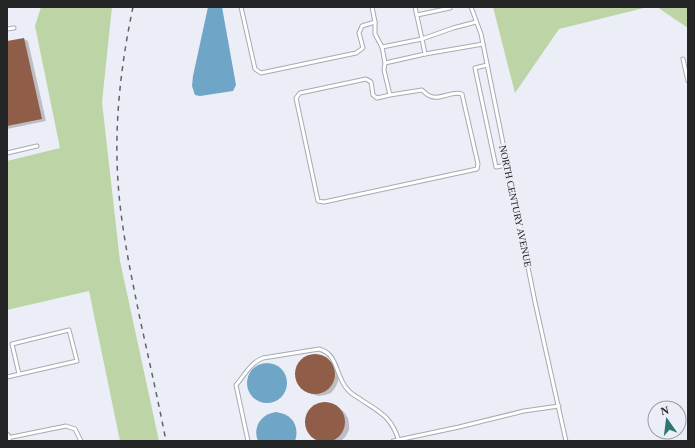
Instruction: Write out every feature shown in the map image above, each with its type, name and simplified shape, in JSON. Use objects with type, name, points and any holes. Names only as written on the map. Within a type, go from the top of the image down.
[{"type":"street","points":[[7,437],[8,441]]},
{"type":"lane","points":[[241,7],[255,69],[260,73],[356,53],[363,48],[359,33],[362,26],[375,22]]},
{"type":"lane","points":[[372,7],[375,22],[375,34],[382,47],[385,63],[384,70],[390,96]]},
{"type":"lane","points":[[415,7],[425,54]]},
{"type":"lane","name":"NORTH CENTURY AVENUE","points":[[471,7],[481,34],[535,302],[566,441]]},
{"type":"lane","points":[[417,15],[450,8]]},
{"type":"lane","points":[[382,47],[422,39],[476,22]]},
{"type":"lane","points":[[7,29],[14,28]]},
{"type":"lane","points":[[385,63],[425,54],[483,44]]},
{"type":"lane","points":[[683,59],[688,81]]},
{"type":"lane","points":[[487,65],[474,68],[496,167],[507,165]]},
{"type":"lane","points":[[366,79],[371,82],[373,95],[377,98],[390,96],[422,90],[429,96],[434,97],[458,92],[462,94],[478,164],[477,169],[324,202],[318,201],[296,98],[300,93],[366,79]]},
{"type":"lane","points":[[7,153],[37,146]]},
{"type":"lane","points":[[7,377],[77,361],[69,330],[12,344],[19,374]]},
{"type":"lane","points":[[248,441],[236,385],[250,366],[257,360],[263,358],[319,349],[323,350],[332,357],[340,377],[349,391],[387,417],[393,424],[398,440]]},
{"type":"lane","points":[[393,441],[460,427],[524,411],[559,406]]},
{"type":"lane","points":[[7,437],[66,426],[75,429],[81,441]]},
{"type":"green space","points":[[41,7],[112,7],[102,102],[120,261],[159,441],[120,441],[89,291],[7,310],[7,161],[60,148],[35,26]]},
{"type":"green space","points":[[493,7],[648,7],[559,29],[515,93]]},
{"type":"green space","points":[[657,7],[688,7],[688,28]]},
{"type":"water","points":[[208,7],[222,7],[236,85],[233,91],[200,96],[195,95],[192,86]]},
{"type":"water","points":[[271,363],[278,366],[284,372],[287,383],[286,391],[278,400],[271,403],[263,403],[256,400],[248,391],[247,379],[250,372],[259,364]]},
{"type":"water","points":[[276,412],[286,415],[293,422],[296,430],[295,441],[258,441],[256,436],[257,426],[266,415]]},
{"type":"building","points":[[24,38],[42,119],[7,126],[7,41]]},
{"type":"building","points":[[315,354],[326,357],[332,363],[335,374],[332,385],[326,391],[315,394],[304,391],[298,385],[295,374],[298,363],[304,357]]},
{"type":"building","points":[[325,402],[333,404],[339,408],[343,414],[345,422],[343,430],[339,436],[333,440],[325,442],[317,440],[311,436],[307,430],[305,422],[307,414],[311,408],[317,404]]},
{"type":"railway","points":[[133,7],[125,50],[118,116],[118,182],[121,216],[130,268],[166,441]]}]
